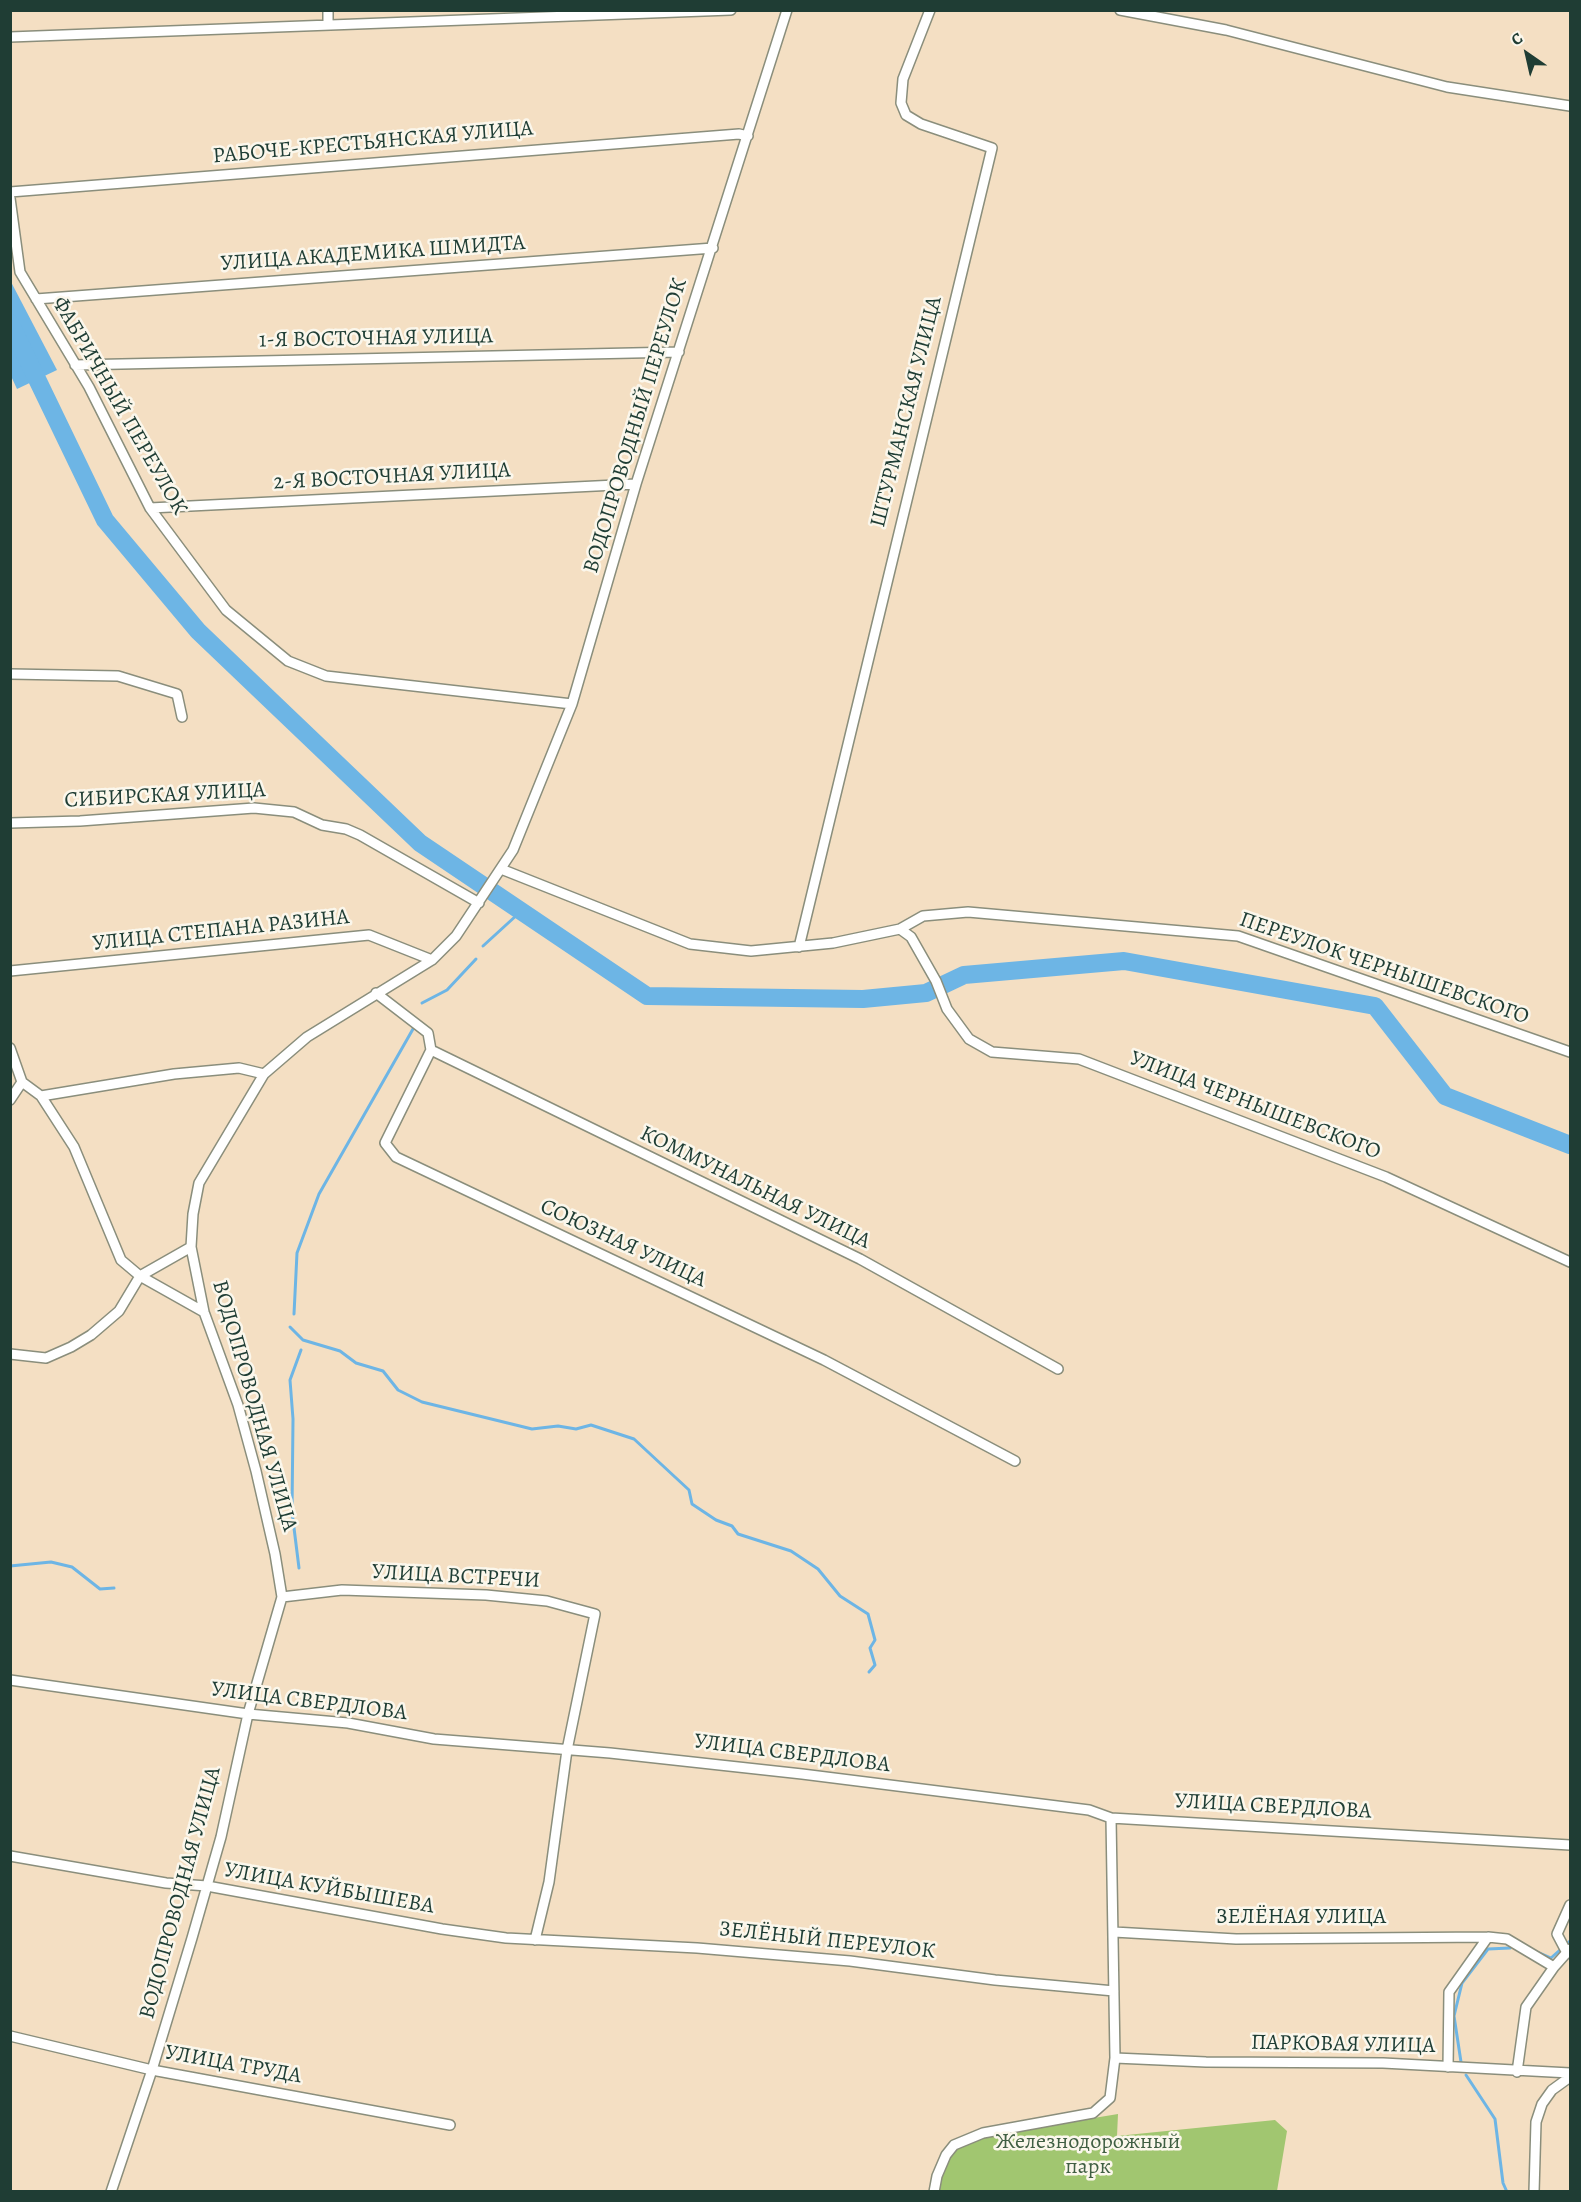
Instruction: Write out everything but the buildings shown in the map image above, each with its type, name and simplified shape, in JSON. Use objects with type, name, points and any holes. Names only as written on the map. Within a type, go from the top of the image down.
[{"type":"street","points":[[328,10],[328,25]]},
{"type":"street","points":[[10,37],[731,10]]},
{"type":"street","name":"ВОДОПРОВОДНЫЙ ПЕРЕУЛОК","points":[[513,850],[572,704],[636,484],[713,248],[743,135],[787,10]]},
{"type":"street","name":"ШТУРМАНСКАЯ УЛИЦА","points":[[799,947],[992,148],[921,124],[906,115],[901,103],[903,79],[930,10]]},
{"type":"street","points":[[1120,10],[1226,30],[1447,87],[1570,106]]},
{"type":"street","name":"РАБОЧЕ-КРЕСТЬЯНСКАЯ УЛИЦА","points":[[10,192],[743,135]]},
{"type":"street","name":"ФАБРИЧНЫЙ ПЕРЕУЛОК","points":[[10,198],[21,272],[75,365],[150,508],[226,610],[288,661],[326,676],[572,704]]},
{"type":"street","name":"УЛИЦА АКАДЕМИКА ШМИДТА","points":[[36,299],[713,248]]},
{"type":"street","name":"1-Я ВОСТОЧНАЯ УЛИЦА","points":[[75,365],[679,352]]},
{"type":"street","name":"2-Я ВОСТОЧНАЯ УЛИЦА","points":[[150,508],[636,484]]},
{"type":"street","points":[[10,674],[118,675],[177,694],[182,717]]},
{"type":"street","name":"СИБИРСКАЯ УЛИЦА","points":[[10,823],[80,821],[254,808],[294,812],[322,825],[346,829],[360,835],[479,903]]},
{"type":"street","name":"ВОДОПРОВОДНАЯ УЛИЦА","points":[[111,2192],[152,2070],[207,1886],[248,1714],[282,1597],[256,1472],[238,1405],[204,1312],[191,1247],[193,1214],[199,1182],[264,1074],[307,1036],[432,960],[456,936],[513,850]]},
{"type":"street","name":"ПЕРЕУЛОК ЧЕРНЫШЕВСКОГО","points":[[501,869],[690,944],[751,951],[833,943],[900,929],[923,916],[968,912],[1238,936],[1570,1052]]},
{"type":"street","name":"УЛИЦА ЧЕРНЫШЕВСКОГО","points":[[900,929],[911,937],[936,981],[948,1009],[969,1040],[992,1052],[1079,1059],[1386,1177],[1570,1262]]},
{"type":"street","name":"УЛИЦА СТЕПАНА РАЗИНА","points":[[10,970],[290,945],[369,935],[432,960]]},
{"type":"street","points":[[376,993],[428,1033],[431,1050]]},
{"type":"street","points":[[10,1048],[22,1082],[41,1096],[74,1147],[121,1260],[140,1276],[204,1312]]},
{"type":"street","name":"КОММУНАЛЬНАЯ УЛИЦА","points":[[431,1050],[860,1259],[1058,1369]]},
{"type":"street","name":"СОЮЗНАЯ УЛИЦА","points":[[431,1050],[385,1143],[396,1157],[824,1360],[1015,1461]]},
{"type":"street","points":[[41,1096],[174,1074],[239,1068],[264,1074]]},
{"type":"street","points":[[10,1100],[22,1082]]},
{"type":"street","points":[[10,1354],[46,1358],[72,1347],[91,1335],[118,1311],[140,1276],[191,1247]]},
{"type":"street","name":"УЛИЦА ВСТРЕЧИ","points":[[282,1597],[342,1590],[486,1595],[547,1601],[595,1614],[567,1750]]},
{"type":"street","name":"УЛИЦА СВЕРДЛОВА","points":[[10,1680],[248,1714],[348,1723],[434,1739],[802,1774],[1089,1810],[1111,1818],[1570,1845]]},
{"type":"street","points":[[535,1940],[549,1882],[567,1750]]},
{"type":"street","points":[[934,2192],[937,2176],[946,2155],[954,2145],[983,2133],[1093,2113],[1110,2098],[1115,2058],[1111,1818]]},
{"type":"street","name":"УЛИЦА КУЙБЫШЕВА","points":[[10,1856],[166,1883],[207,1886],[420,1926],[535,1940]]},
{"type":"street","points":[[1517,2072],[1526,2007],[1554,1967],[1569,1952],[1559,1941],[1557,1934],[1570,1905]]},
{"type":"street","name":"ЗЕЛЁНАЯ УЛИЦА","points":[[1114,1932],[1236,1940],[1488,1937],[1507,1939],[1554,1967]]},
{"type":"street","points":[[1448,2067],[1449,1992],[1488,1937]]},
{"type":"street","name":"ЗЕЛЁНЫЙ ПЕРЕУЛОК","points":[[535,1940],[697,1948],[839,1960],[995,1980],[1114,1991]]},
{"type":"street","name":"УЛИЦА ТРУДА","points":[[10,2036],[152,2070],[450,2125]]},
{"type":"street","name":"ПАРКОВАЯ УЛИЦА","points":[[1115,2058],[1448,2067],[1570,2075]]},
{"type":"street","name":"ПАРКОВАЯ УЛИЦА","points":[[1534,2192],[1536,2122],[1552,2090],[1570,2075]]},
{"type":"green space","name":"Железнодорожный парк","points":[[1118,2114],[1117,2136],[1275,2120],[1287,2131],[1277,2191],[937,2192],[947,2161],[959,2146],[997,2134]]},
{"type":"water","points":[[10,280],[57,370],[17,389],[11,376]]},
{"type":"waterway","points":[[10,323],[105,520],[198,631],[420,843],[647,996],[863,999],[926,993],[964,975],[1124,961],[1375,1006],[1445,1096],[1570,1145]]},
{"type":"waterway","points":[[483,946],[518,914]]},
{"type":"waterway","points":[[422,1003],[447,990],[476,959]]},
{"type":"waterway","points":[[294,1314],[297,1253],[319,1194],[413,1029]]},
{"type":"waterway","points":[[290,1327],[303,1340],[340,1351],[356,1363],[383,1371],[398,1390],[422,1402],[532,1429],[558,1426],[576,1429],[591,1425],[634,1439],[689,1490],[692,1504],[716,1520],[732,1526],[738,1534],[791,1551],[818,1569],[840,1596],[868,1614],[875,1640],[870,1648],[875,1665],[869,1672]]},
{"type":"waterway","points":[[299,1568],[292,1512],[293,1419],[290,1380],[301,1350]]},
{"type":"waterway","points":[[10,1566],[51,1562],[72,1567],[100,1589],[114,1588]]},
{"type":"waterway","points":[[1535,1951],[1551,1958],[1570,1941]]},
{"type":"waterway","points":[[1461,2062],[1454,2016],[1462,1983],[1488,1949],[1510,1948]]},
{"type":"waterway","points":[[1466,2075],[1495,2119],[1503,2183],[1507,2192]]}]
